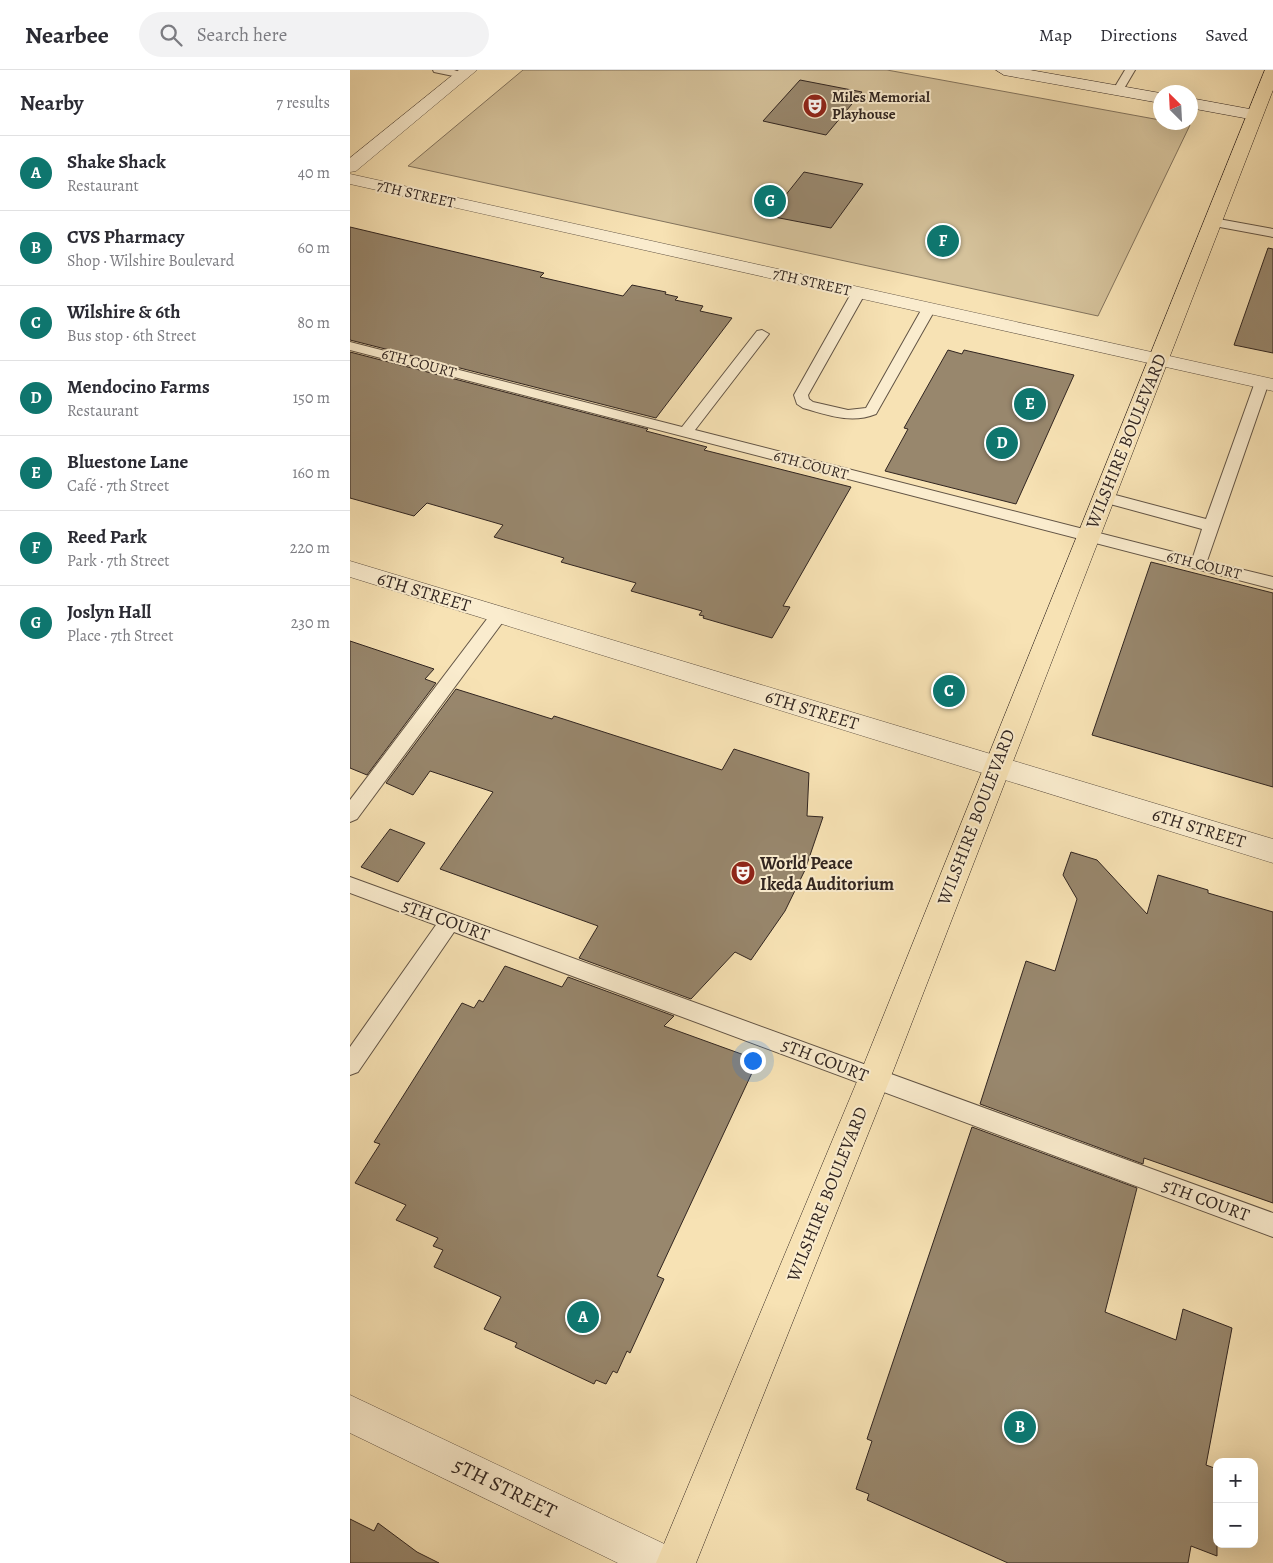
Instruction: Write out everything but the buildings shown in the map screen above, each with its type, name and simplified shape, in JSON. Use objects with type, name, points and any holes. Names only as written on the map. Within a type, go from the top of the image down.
[{"type":"main road","name":"WILSHIRE BOULEVARD","points":[[676,1563],[874,1079],[1273,70]]},
{"type":"main road","points":[[1255,116],[1273,118]]},
{"type":"street","points":[[1004,70],[1153,97]]},
{"type":"street","points":[[350,167],[466,72]]},
{"type":"street","points":[[1198,105],[1255,116]]},
{"type":"street","name":"7TH STREET","points":[[350,179],[1267,384]]},
{"type":"street","name":"6TH STREET","points":[[350,569],[1273,851]]},
{"type":"street","name":"5TH STREET","points":[[350,1414],[661,1563]]},
{"type":"lane","points":[[438,70],[466,72]]},
{"type":"lane","points":[[1118,90],[1130,70]]},
{"type":"lane","points":[[1212,222],[1273,233]]},
{"type":"lane","points":[[860,292],[801,395],[802,401],[808,405],[852,416],[864,415],[871,411],[928,308]]},
{"type":"lane","points":[[686,432],[762,334]]},
{"type":"lane","name":"6TH COURT","points":[[350,346],[1273,583]]},
{"type":"lane","points":[[1198,564],[1267,384]]},
{"type":"lane","points":[[1104,497],[1211,526]]},
{"type":"lane","points":[[350,814],[499,614]]},
{"type":"lane","name":"5TH COURT","points":[[350,885],[1273,1225]]},
{"type":"lane","points":[[350,1065],[450,921]]},
{"type":"shaded area","points":[[523,70],[887,70],[1153,119],[1153,130],[1188,130],[1098,316],[408,166]]},
{"type":"place","name":"Miles Memorial Playhouse","points":[[815,106]]},
{"type":"place","name":"Joslyn Hall","points":[[770,201]]},
{"type":"place","name":"Reed Park","points":[[943,241]]},
{"type":"place","name":"Bluestone Lane","points":[[1030,404]]},
{"type":"place","name":"Mendocino Farms","points":[[1002,443]]},
{"type":"place","name":"Wilshire & 6th","points":[[949,691]]},
{"type":"place","name":"World Peace Ikeda Auditorium","points":[[743,873]]},
{"type":"place","name":"Shake Shack","points":[[583,1317]]},
{"type":"place","name":"CVS Pharmacy","points":[[1020,1427]]}]
